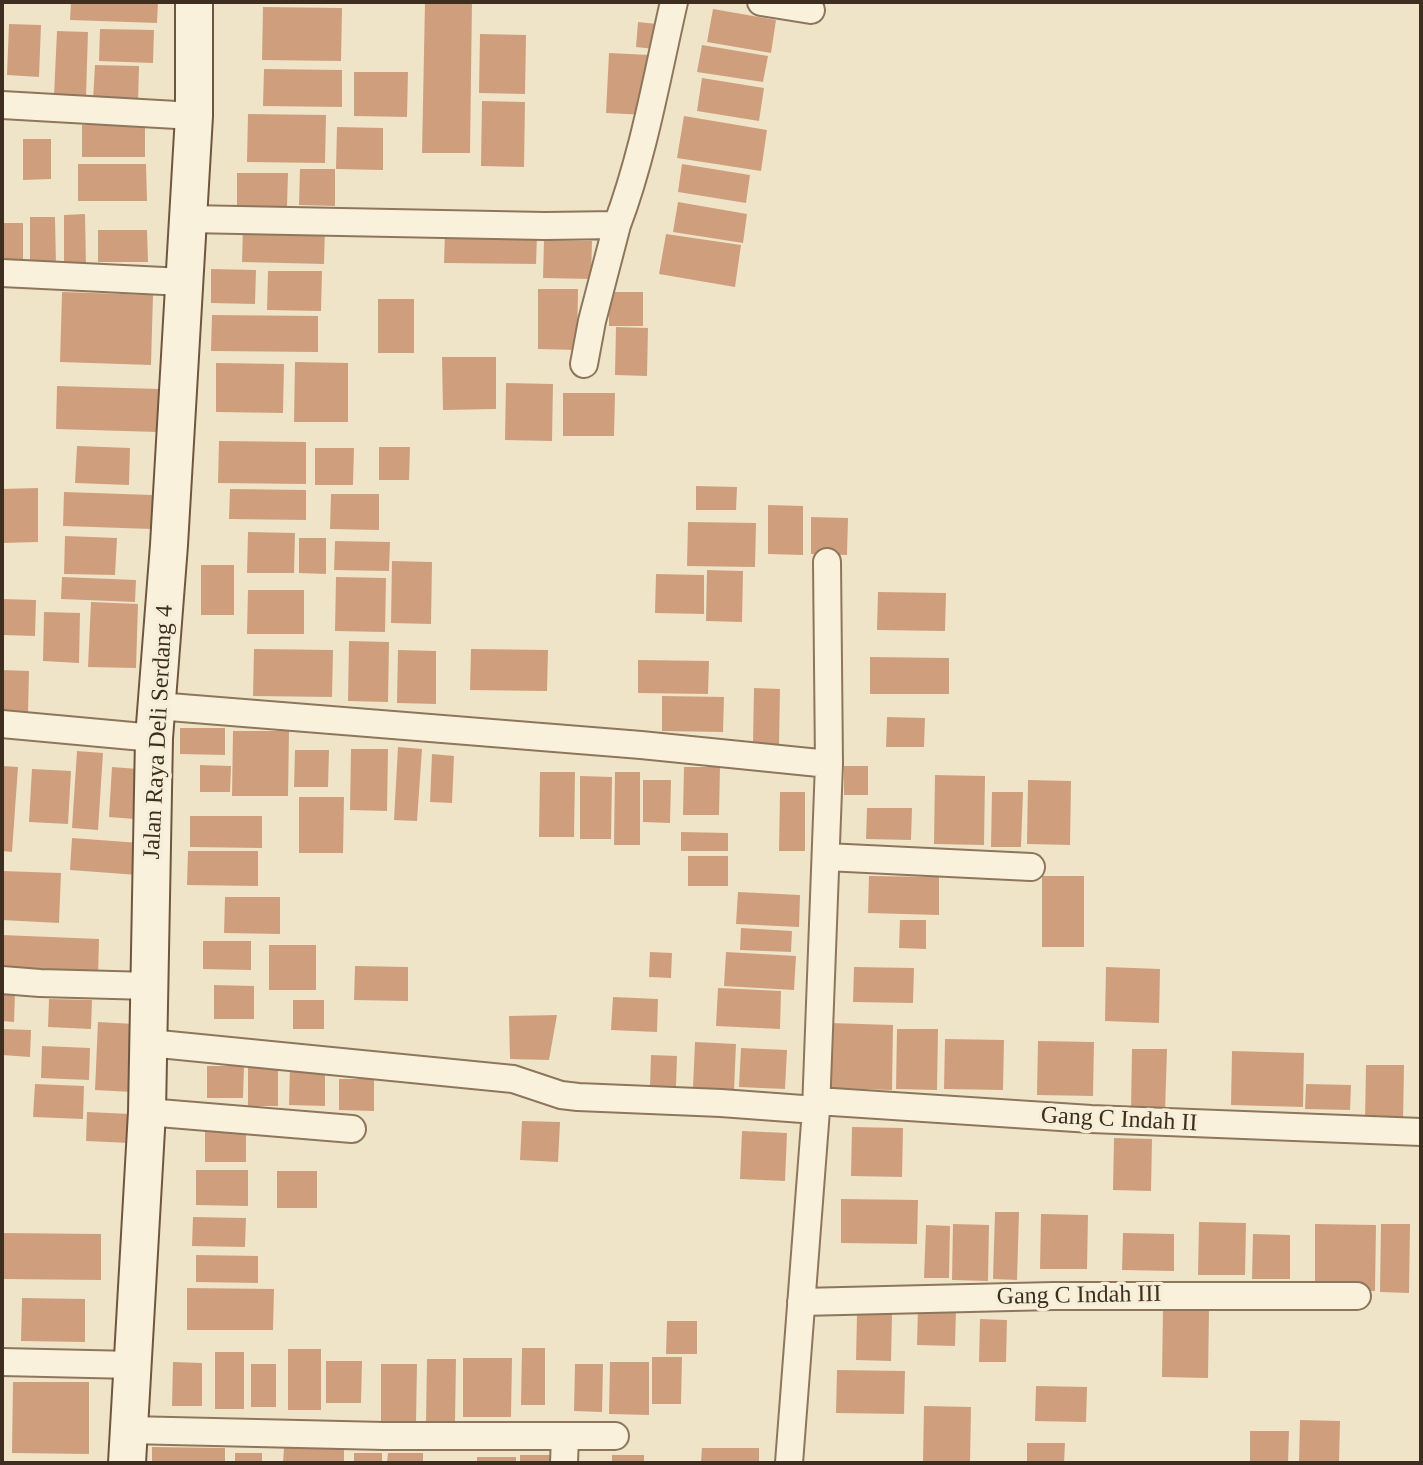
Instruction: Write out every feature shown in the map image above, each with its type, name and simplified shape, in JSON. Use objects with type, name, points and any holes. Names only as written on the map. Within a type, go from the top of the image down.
[{"type":"street","name":"Jalan Raya Deli Serdang 4","points":[[128,1447],[147,1112],[156,722],[194,116],[194,2]]},
{"type":"street","points":[[584,364],[617,225],[639,157],[674,2]]},
{"type":"street","points":[[761,2],[811,10]]},
{"type":"street","points":[[2,105],[194,116]]},
{"type":"street","points":[[188,219],[617,225]]},
{"type":"street","points":[[2,273],[184,282]]},
{"type":"street","points":[[789,1463],[816,1106],[829,764],[827,562]]},
{"type":"street","points":[[2,724],[156,722],[641,745],[829,764]]},
{"type":"street","points":[[826,857],[1031,867]]},
{"type":"street","points":[[2,980],[150,986]]},
{"type":"street","name":"Gang C Indah II","points":[[149,1043],[513,1079],[561,1095],[616,1100],[1421,1132]]},
{"type":"street","points":[[147,1112],[352,1129]]},
{"type":"street","name":"Gang C Indah III","points":[[801,1302],[1054,1296],[1357,1296]]},
{"type":"street","points":[[2,1362],[133,1365]]},
{"type":"street","points":[[128,1447],[384,1436],[615,1436]]},
{"type":"street","points":[[564,1463],[565,1436]]},
{"type":"building","points":[[71,2],[158,2],[157,23],[70,20]]},
{"type":"building","points":[[425,2],[472,2],[470,153],[422,153]]},
{"type":"building","points":[[263,7],[342,8],[341,61],[262,60]]},
{"type":"building","points":[[713,9],[776,20],[771,53],[707,42]]},
{"type":"building","points":[[638,22],[657,24],[654,49],[636,47]]},
{"type":"building","points":[[9,24],[41,25],[39,77],[7,75]]},
{"type":"building","points":[[100,29],[154,30],[153,63],[99,61]]},
{"type":"building","points":[[57,31],[88,32],[86,97],[54,96]]},
{"type":"building","points":[[480,34],[526,35],[525,94],[479,93]]},
{"type":"building","points":[[702,45],[768,56],[763,82],[697,72]]},
{"type":"building","points":[[609,53],[650,55],[647,115],[606,113]]},
{"type":"building","points":[[95,65],[139,66],[138,102],[93,100]]},
{"type":"building","points":[[264,69],[342,70],[342,107],[263,106]]},
{"type":"building","points":[[354,72],[408,72],[407,117],[354,116]]},
{"type":"building","points":[[702,78],[764,88],[759,121],[697,111]]},
{"type":"building","points":[[482,101],[525,102],[524,167],[481,166]]},
{"type":"building","points":[[248,114],[326,115],[325,163],[247,162]]},
{"type":"building","points":[[684,116],[767,130],[761,171],[677,158]]},
{"type":"building","points":[[145,124],[145,157],[82,157],[82,125]]},
{"type":"building","points":[[337,127],[383,128],[383,170],[336,169]]},
{"type":"building","points":[[23,139],[51,139],[51,179],[23,180]]},
{"type":"building","points":[[78,164],[146,164],[147,201],[78,201]]},
{"type":"building","points":[[682,164],[750,175],[746,203],[678,192]]},
{"type":"building","points":[[300,169],[335,169],[335,206],[299,205]]},
{"type":"building","points":[[237,173],[288,173],[287,207],[237,206]]},
{"type":"building","points":[[678,202],[747,214],[743,243],[673,232]]},
{"type":"building","points":[[85,214],[86,267],[64,267],[64,215]]},
{"type":"building","points":[[30,217],[55,217],[56,265],[30,265]]},
{"type":"building","points":[[2,223],[23,223],[23,261],[2,261]]},
{"type":"building","points":[[243,226],[325,227],[324,264],[242,262]]},
{"type":"building","points":[[98,230],[147,230],[148,262],[98,262]]},
{"type":"building","points":[[445,233],[537,235],[536,264],[444,263]]},
{"type":"building","points":[[666,234],[741,245],[735,287],[659,274]]},
{"type":"building","points":[[544,240],[592,241],[591,279],[543,278]]},
{"type":"building","points":[[211,269],[256,270],[255,304],[211,303]]},
{"type":"building","points":[[268,271],[322,271],[321,311],[267,310]]},
{"type":"building","points":[[538,289],[578,289],[577,350],[538,349]]},
{"type":"building","points":[[62,292],[153,295],[151,365],[60,362]]},
{"type":"building","points":[[609,292],[643,292],[643,326],[609,326]]},
{"type":"building","points":[[378,299],[414,299],[414,353],[378,353]]},
{"type":"building","points":[[212,315],[318,316],[318,352],[211,351]]},
{"type":"building","points":[[616,327],[648,328],[647,376],[615,375]]},
{"type":"building","points":[[442,357],[496,357],[496,409],[443,410]]},
{"type":"building","points":[[295,362],[348,363],[348,422],[294,422]]},
{"type":"building","points":[[216,363],[284,364],[283,413],[216,412]]},
{"type":"building","points":[[506,383],[553,384],[552,441],[505,440]]},
{"type":"building","points":[[57,386],[160,389],[158,432],[56,429]]},
{"type":"building","points":[[563,393],[615,393],[614,436],[563,436]]},
{"type":"building","points":[[219,441],[306,442],[306,484],[218,483]]},
{"type":"building","points":[[77,446],[130,448],[129,485],[75,483]]},
{"type":"building","points":[[379,447],[410,447],[409,480],[379,480]]},
{"type":"building","points":[[315,448],[354,448],[353,485],[315,485]]},
{"type":"building","points":[[696,486],[737,487],[736,510],[696,510]]},
{"type":"building","points":[[38,488],[38,542],[2,543],[2,489]]},
{"type":"building","points":[[230,489],[306,490],[306,520],[229,519]]},
{"type":"building","points":[[64,492],[153,495],[152,529],[63,526]]},
{"type":"building","points":[[331,494],[379,494],[379,530],[330,529]]},
{"type":"building","points":[[768,505],[803,506],[803,555],[768,554]]},
{"type":"building","points":[[811,517],[848,518],[847,555],[811,554]]},
{"type":"building","points":[[688,522],[756,523],[755,567],[687,566]]},
{"type":"building","points":[[248,532],[295,533],[294,573],[247,573]]},
{"type":"building","points":[[65,536],[117,538],[115,575],[64,574]]},
{"type":"building","points":[[299,538],[326,538],[326,574],[299,573]]},
{"type":"building","points":[[335,541],[390,542],[389,571],[334,570]]},
{"type":"building","points":[[392,561],[432,562],[431,624],[391,623]]},
{"type":"building","points":[[201,565],[234,565],[234,615],[201,615]]},
{"type":"building","points":[[707,570],[743,571],[742,622],[706,621]]},
{"type":"building","points":[[656,574],[704,575],[704,614],[655,613]]},
{"type":"building","points":[[62,577],[136,580],[135,602],[61,599]]},
{"type":"building","points":[[336,577],[386,578],[385,632],[335,631]]},
{"type":"building","points":[[248,590],[304,590],[304,634],[247,634]]},
{"type":"building","points":[[878,592],[946,593],[945,631],[877,630]]},
{"type":"building","points":[[2,599],[36,600],[35,636],[2,635]]},
{"type":"building","points":[[91,602],[138,604],[136,668],[88,667]]},
{"type":"building","points":[[44,612],[80,613],[79,663],[43,661]]},
{"type":"building","points":[[349,641],[389,642],[388,702],[348,701]]},
{"type":"building","points":[[254,649],[333,650],[332,697],[253,696]]},
{"type":"building","points":[[471,649],[548,650],[547,691],[470,690]]},
{"type":"building","points":[[398,650],[436,651],[436,704],[397,703]]},
{"type":"building","points":[[870,657],[949,658],[949,694],[870,694]]},
{"type":"building","points":[[638,660],[709,661],[708,694],[638,693]]},
{"type":"building","points":[[2,670],[29,671],[28,714],[2,713]]},
{"type":"building","points":[[754,688],[780,689],[779,745],[753,745]]},
{"type":"building","points":[[662,696],[724,697],[723,732],[662,731]]},
{"type":"building","points":[[887,717],[925,718],[924,747],[886,747]]},
{"type":"building","points":[[180,728],[225,728],[225,755],[180,754]]},
{"type":"building","points":[[233,731],[289,731],[288,796],[232,796]]},
{"type":"building","points":[[398,747],[422,749],[417,821],[394,820]]},
{"type":"building","points":[[351,749],[388,749],[387,811],[350,810]]},
{"type":"building","points":[[295,750],[329,750],[328,787],[294,787]]},
{"type":"building","points":[[77,751],[103,753],[98,830],[72,828]]},
{"type":"building","points":[[432,754],[454,756],[452,803],[430,802]]},
{"type":"building","points":[[200,765],[231,766],[230,792],[200,792]]},
{"type":"building","points":[[2,766],[18,767],[12,852],[2,851]]},
{"type":"building","points":[[844,766],[868,766],[868,795],[844,795]]},
{"type":"building","points":[[112,767],[138,769],[135,819],[109,817]]},
{"type":"building","points":[[684,767],[720,767],[719,815],[683,815]]},
{"type":"building","points":[[32,769],[71,771],[68,824],[29,822]]},
{"type":"building","points":[[540,772],[575,772],[574,837],[539,837]]},
{"type":"building","points":[[615,772],[640,772],[640,845],[614,845]]},
{"type":"building","points":[[935,775],[985,776],[984,845],[934,844]]},
{"type":"building","points":[[580,776],[612,777],[611,839],[580,839]]},
{"type":"building","points":[[643,780],[671,780],[670,823],[643,822]]},
{"type":"building","points":[[1028,780],[1071,781],[1070,845],[1027,844]]},
{"type":"building","points":[[780,792],[805,792],[805,851],[779,851]]},
{"type":"building","points":[[992,792],[1023,792],[1021,847],[991,847]]},
{"type":"building","points":[[299,797],[344,797],[343,853],[299,853]]},
{"type":"building","points":[[867,808],[912,808],[911,840],[866,839]]},
{"type":"building","points":[[190,816],[262,816],[262,848],[190,847]]},
{"type":"building","points":[[681,832],[728,833],[728,851],[681,851]]},
{"type":"building","points":[[72,838],[140,843],[138,875],[70,870]]},
{"type":"building","points":[[188,851],[258,851],[258,886],[187,885]]},
{"type":"building","points":[[688,856],[728,856],[728,886],[688,886]]},
{"type":"building","points":[[2,871],[61,873],[59,923],[2,920]]},
{"type":"building","points":[[869,876],[939,877],[939,915],[868,913]]},
{"type":"building","points":[[1042,876],[1084,876],[1084,947],[1042,947]]},
{"type":"building","points":[[738,892],[800,895],[799,927],[736,924]]},
{"type":"building","points":[[225,897],[280,897],[280,934],[224,933]]},
{"type":"building","points":[[900,920],[926,920],[926,949],[899,948]]},
{"type":"building","points":[[741,928],[792,931],[791,952],[740,950]]},
{"type":"building","points":[[2,935],[99,939],[98,979],[2,975]]},
{"type":"building","points":[[203,941],[251,941],[251,970],[203,969]]},
{"type":"building","points":[[269,945],[316,945],[316,990],[269,990]]},
{"type":"building","points":[[650,952],[672,953],[671,978],[649,977]]},
{"type":"building","points":[[726,952],[796,956],[794,990],[724,986]]},
{"type":"building","points":[[355,966],[408,967],[408,1001],[354,1000]]},
{"type":"building","points":[[854,967],[914,968],[913,1003],[853,1002]]},
{"type":"building","points":[[1106,967],[1160,969],[1159,1023],[1105,1021]]},
{"type":"building","points":[[214,985],[254,986],[254,1019],[214,1019]]},
{"type":"building","points":[[718,988],[781,991],[780,1029],[716,1026]]},
{"type":"building","points":[[2,993],[15,993],[14,1022],[2,1021]]},
{"type":"building","points":[[613,997],[658,999],[657,1032],[611,1030]]},
{"type":"building","points":[[49,999],[92,1000],[91,1029],[48,1027]]},
{"type":"building","points":[[293,1000],[324,1000],[324,1029],[293,1029]]},
{"type":"building","points":[[557,1015],[549,1060],[510,1059],[509,1016]]},
{"type":"building","points":[[98,1022],[135,1024],[132,1092],[95,1090]]},
{"type":"building","points":[[830,1023],[893,1025],[892,1090],[829,1088]]},
{"type":"building","points":[[2,1029],[31,1030],[30,1057],[2,1055]]},
{"type":"building","points":[[897,1029],[938,1029],[937,1090],[896,1089]]},
{"type":"building","points":[[945,1039],[1004,1040],[1003,1090],[944,1089]]},
{"type":"building","points":[[1038,1041],[1094,1042],[1093,1096],[1037,1095]]},
{"type":"building","points":[[695,1042],[736,1044],[734,1090],[693,1088]]},
{"type":"building","points":[[42,1046],[90,1048],[89,1080],[41,1078]]},
{"type":"building","points":[[741,1048],[787,1050],[785,1089],[739,1087]]},
{"type":"building","points":[[1132,1049],[1167,1049],[1165,1113],[1131,1113]]},
{"type":"building","points":[[1232,1051],[1304,1053],[1303,1107],[1231,1105]]},
{"type":"building","points":[[651,1055],[677,1056],[676,1087],[650,1086]]},
{"type":"building","points":[[248,1065],[278,1065],[278,1106],[248,1106]]},
{"type":"building","points":[[1366,1065],[1404,1065],[1403,1123],[1365,1122]]},
{"type":"building","points":[[207,1066],[244,1066],[243,1098],[207,1098]]},
{"type":"building","points":[[290,1066],[325,1066],[325,1106],[289,1105]]},
{"type":"building","points":[[339,1079],[374,1079],[374,1111],[339,1110]]},
{"type":"building","points":[[35,1084],[84,1086],[83,1119],[33,1117]]},
{"type":"building","points":[[1306,1084],[1351,1085],[1350,1110],[1305,1109]]},
{"type":"building","points":[[87,1112],[131,1114],[130,1143],[86,1141]]},
{"type":"building","points":[[205,1120],[246,1121],[246,1162],[205,1162]]},
{"type":"building","points":[[522,1121],[560,1122],[558,1162],[520,1160]]},
{"type":"building","points":[[852,1127],[903,1128],[902,1177],[851,1176]]},
{"type":"building","points":[[742,1131],[787,1133],[785,1181],[740,1179]]},
{"type":"building","points":[[1114,1138],[1152,1139],[1151,1191],[1113,1190]]},
{"type":"building","points":[[196,1170],[248,1170],[248,1206],[196,1205]]},
{"type":"building","points":[[277,1171],[317,1171],[317,1208],[277,1208]]},
{"type":"building","points":[[841,1199],[918,1200],[917,1244],[841,1243]]},
{"type":"building","points":[[995,1212],[1019,1212],[1017,1280],[993,1279]]},
{"type":"building","points":[[1041,1214],[1088,1215],[1087,1269],[1040,1269]]},
{"type":"building","points":[[193,1217],[246,1218],[245,1247],[192,1246]]},
{"type":"building","points":[[1199,1222],[1246,1223],[1245,1275],[1198,1275]]},
{"type":"building","points":[[953,1224],[989,1225],[988,1281],[952,1280]]},
{"type":"building","points":[[1315,1224],[1376,1225],[1375,1291],[1315,1290]]},
{"type":"building","points":[[1381,1224],[1410,1224],[1409,1293],[1380,1292]]},
{"type":"building","points":[[926,1225],[950,1226],[949,1278],[924,1278]]},
{"type":"building","points":[[2,1233],[101,1234],[101,1280],[2,1279]]},
{"type":"building","points":[[1123,1233],[1174,1234],[1174,1271],[1122,1270]]},
{"type":"building","points":[[1253,1234],[1290,1235],[1290,1279],[1252,1279]]},
{"type":"building","points":[[196,1255],[258,1256],[258,1283],[196,1282]]},
{"type":"building","points":[[187,1288],[274,1289],[273,1330],[187,1330]]},
{"type":"building","points":[[22,1298],[85,1299],[85,1342],[21,1341]]},
{"type":"building","points":[[918,1308],[956,1309],[955,1346],[917,1345]]},
{"type":"building","points":[[1163,1309],[1209,1310],[1208,1378],[1162,1377]]},
{"type":"building","points":[[857,1313],[892,1314],[891,1361],[856,1360]]},
{"type":"building","points":[[980,1319],[1007,1320],[1006,1362],[979,1362]]},
{"type":"building","points":[[667,1321],[697,1321],[697,1354],[666,1354]]},
{"type":"building","points":[[522,1348],[545,1348],[545,1405],[521,1405]]},
{"type":"building","points":[[288,1349],[321,1349],[321,1410],[288,1410]]},
{"type":"building","points":[[215,1352],[244,1352],[244,1409],[215,1409]]},
{"type":"building","points":[[652,1357],[682,1357],[681,1404],[652,1404]]},
{"type":"building","points":[[463,1358],[512,1358],[511,1417],[463,1417]]},
{"type":"building","points":[[427,1359],[456,1359],[455,1423],[426,1423]]},
{"type":"building","points":[[326,1361],[362,1361],[361,1403],[326,1403]]},
{"type":"building","points":[[173,1362],[202,1363],[202,1406],[172,1406]]},
{"type":"building","points":[[610,1362],[649,1362],[649,1415],[609,1414]]},
{"type":"building","points":[[251,1364],[276,1364],[276,1407],[251,1407]]},
{"type":"building","points":[[381,1364],[417,1364],[416,1423],[381,1423]]},
{"type":"building","points":[[575,1364],[603,1364],[602,1412],[574,1411]]},
{"type":"building","points":[[837,1370],[905,1371],[904,1414],[836,1413]]},
{"type":"building","points":[[13,1382],[89,1382],[89,1454],[12,1453]]},
{"type":"building","points":[[1036,1386],[1087,1387],[1086,1422],[1035,1421]]},
{"type":"building","points":[[924,1406],[971,1407],[970,1463],[923,1463]]},
{"type":"building","points":[[1300,1420],[1340,1421],[1339,1463],[1299,1463]]},
{"type":"building","points":[[1250,1431],[1289,1431],[1288,1463],[1250,1463]]},
{"type":"building","points":[[1027,1443],[1065,1443],[1064,1463],[1027,1463]]},
{"type":"building","points":[[152,1447],[225,1448],[225,1463],[152,1463]]},
{"type":"building","points":[[284,1448],[344,1448],[344,1463],[283,1463]]},
{"type":"building","points":[[702,1448],[759,1448],[759,1463],[701,1463]]},
{"type":"building","points":[[235,1453],[262,1453],[262,1463],[235,1463]]},
{"type":"building","points":[[354,1453],[382,1453],[382,1463],[354,1463]]},
{"type":"building","points":[[388,1453],[423,1453],[423,1463],[387,1463]]},
{"type":"building","points":[[520,1455],[555,1455],[555,1463],[520,1463]]},
{"type":"building","points":[[612,1455],[644,1455],[644,1463],[612,1463]]},
{"type":"building","points":[[477,1457],[516,1457],[516,1463],[477,1463]]}]
